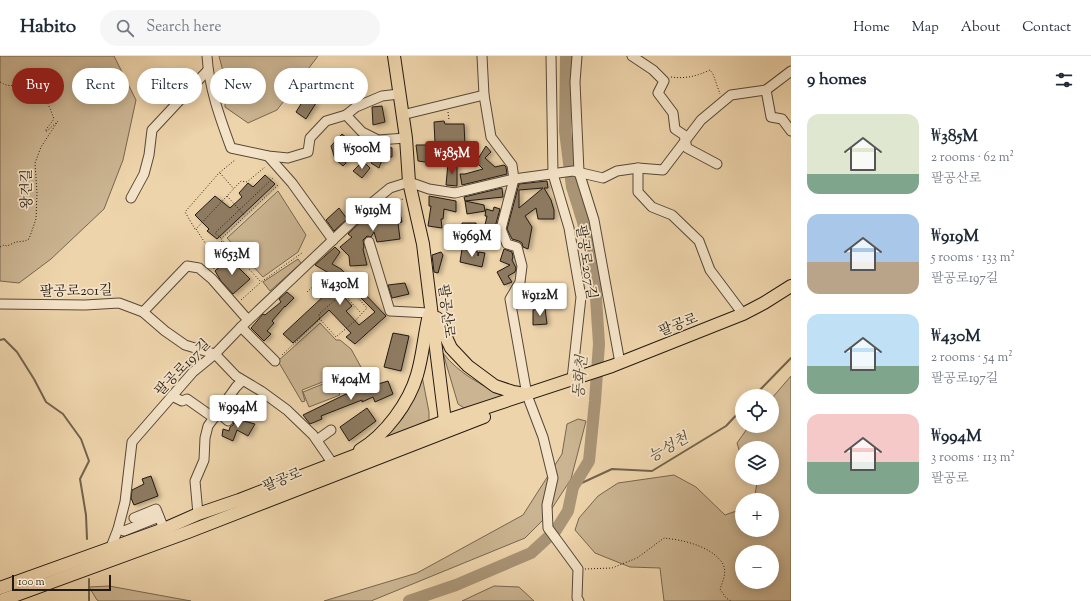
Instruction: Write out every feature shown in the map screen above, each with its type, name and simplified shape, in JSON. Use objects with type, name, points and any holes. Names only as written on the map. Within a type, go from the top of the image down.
[{"type":"main road","name":"팔공산로","points":[[394,56],[406,138],[409,182],[423,244],[446,426]]},
{"type":"main road","name":"팔공로","points":[[0,601],[113,553],[198,514],[333,464],[446,426],[616,365],[743,314],[791,286]]},
{"type":"main road","points":[[430,308],[451,348],[468,366],[495,386],[528,397]]},
{"type":"main road","points":[[333,464],[364,447],[387,427],[404,403],[417,376],[430,308]]},
{"type":"main road","name":"팔공로","points":[[0,588],[113,553],[195,530],[446,426]]},
{"type":"street","points":[[207,56],[208,70],[217,110],[231,148],[268,156],[288,158],[308,152],[310,138],[326,121],[346,115],[356,107],[382,96],[399,94]]},
{"type":"street","points":[[482,56],[484,95],[491,137],[512,166],[514,179],[501,229],[507,244],[517,247],[522,266],[520,282],[510,299],[528,397],[543,437],[553,478],[547,505],[548,528],[578,569],[577,598],[579,601]]},
{"type":"street","name":"팔공로207길","points":[[551,56],[555,174],[569,228],[582,298],[572,380]]},
{"type":"street","points":[[577,56],[575,82],[576,172],[594,220],[616,365]]},
{"type":"street","points":[[632,56],[661,79],[658,93],[673,113],[675,129],[684,136],[687,148],[717,164]]},
{"type":"street","points":[[131,198],[144,174],[149,156],[152,130],[208,70]]},
{"type":"street","points":[[409,182],[429,189],[455,193],[514,179],[555,174],[576,172],[603,178],[617,171],[638,168],[663,170],[701,120],[731,95],[766,90],[791,71]]},
{"type":"street","points":[[766,90],[771,117],[782,119],[791,131]]},
{"type":"street","points":[[402,114],[484,95]]},
{"type":"street","points":[[346,115],[362,132],[378,140],[406,138]]},
{"type":"street","points":[[268,156],[292,183],[333,240]]},
{"type":"street","points":[[638,168],[638,192],[652,207],[672,215],[699,241],[710,270],[743,314]]},
{"type":"street","name":"팔공로197길","points":[[113,553],[125,502],[132,442],[193,372],[215,354],[248,320],[373,202],[390,188],[409,182]]},
{"type":"street","points":[[369,242],[390,311],[430,308]]},
{"type":"street","points":[[142,312],[188,266],[199,268],[212,279],[248,320]]},
{"type":"street","name":"팔공로201길","points":[[0,304],[84,305],[119,303],[142,312],[185,345],[215,354],[242,381],[261,391],[287,410],[313,435],[333,464]]},
{"type":"street","points":[[241,327],[275,361]]},
{"type":"street","points":[[198,514],[195,481],[204,460],[205,438],[208,426],[242,381]]},
{"type":"street","points":[[172,396],[182,401],[187,399],[216,416],[228,421]]},
{"type":"street","points":[[317,440],[330,430]]},
{"type":"street","points":[[134,518],[156,509],[164,529]]},
{"type":"street","points":[[118,529],[124,531],[159,517]]},
{"type":"path","points":[[661,79],[694,77],[710,70],[713,74],[723,102]]},
{"type":"path","name":"왕건길","points":[[0,82],[12,87],[21,86],[38,93],[44,98],[50,105],[54,119],[45,131],[48,131],[58,121],[41,147],[35,163],[37,193],[36,219],[29,239],[0,247]]},
{"type":"path","points":[[218,274],[214,269],[211,252],[185,212],[219,173],[235,160]]},
{"type":"path","points":[[196,229],[241,181],[247,182],[265,167]]},
{"type":"path","points":[[219,173],[234,188]]},
{"type":"path","points":[[261,282],[215,233],[273,178]]},
{"type":"path","points":[[221,239],[278,185]]},
{"type":"path","points":[[227,196],[245,216]]},
{"type":"path","points":[[385,202],[413,198]]},
{"type":"path","points":[[211,252],[223,241]]},
{"type":"path","points":[[237,296],[242,301],[261,282],[302,253]]},
{"type":"path","points":[[307,292],[328,273],[342,280],[367,308],[336,337],[320,319],[319,314],[349,288]]},
{"type":"path","points":[[354,294],[348,299],[362,314]]},
{"type":"path","points":[[275,361],[320,319]]},
{"type":"path","points":[[578,569],[612,568],[637,558],[664,538],[678,540],[697,545],[716,557],[723,565],[724,575],[720,589],[726,598],[731,601]]},
{"type":"shaded area","points":[[0,56],[114,56],[120,68],[72,68],[72,104],[129,104],[129,86],[136,100],[123,160],[104,209],[51,259],[19,283],[0,281]]},
{"type":"shaded area","points":[[219,56],[318,56],[309,68],[274,68],[274,104],[282,104],[277,110],[248,123],[225,107],[225,104],[266,104],[266,68],[222,68]]},
{"type":"shaded area","points":[[278,191],[306,235],[298,252],[263,277],[227,238]]},
{"type":"shaded area","points":[[298,259],[301,263],[270,291],[263,282]]},
{"type":"shaded area","points":[[320,323],[336,340],[340,340],[351,349],[367,378],[340,391],[333,378],[302,390],[305,401],[302,402],[278,361]]},
{"type":"shaded area","points":[[443,353],[464,373],[505,397],[464,408],[458,404]]},
{"type":"shaded area","points":[[422,376],[429,412],[429,420],[380,442],[403,418],[412,387]]},
{"type":"shaded area","points":[[791,376],[791,601],[664,601],[660,568],[630,567],[595,553],[575,530],[579,518],[598,496],[618,483],[674,475],[696,487],[725,515],[735,511],[735,537],[779,537],[779,493],[755,493],[757,485],[779,485],[779,441],[738,441],[744,433],[779,433],[779,390]]},
{"type":"shaded area","points":[[333,380],[340,395],[309,407],[303,392]]},
{"type":"shaded area","points":[[578,419],[586,421],[571,479],[547,516],[525,538],[371,601],[324,601],[417,573],[523,515],[562,454],[567,424]]},
{"type":"shaded area","points":[[109,586],[191,601],[99,601],[89,587]]},
{"type":"shaded area","points":[[494,586],[519,587],[534,601],[462,601]]},
{"type":"building","points":[[301,104],[315,104],[306,119],[296,112]]},
{"type":"building","points":[[382,106],[385,122],[373,125],[372,107]]},
{"type":"building","points":[[444,121],[445,124],[464,124],[465,146],[435,143],[434,122]]},
{"type":"building","points":[[342,134],[348,139],[339,148],[346,163],[343,166],[335,159],[331,146]]},
{"type":"building","points":[[416,145],[436,145],[432,163],[418,161]]},
{"type":"building","points":[[379,146],[392,148],[392,157],[383,157],[379,168],[371,163]]},
{"type":"building","points":[[486,146],[491,152],[485,158],[495,167],[504,165],[506,167],[507,174],[462,185],[460,174],[483,169],[476,162]]},
{"type":"building","points":[[363,161],[370,168],[362,178],[353,171]]},
{"type":"building","points":[[448,163],[457,164],[457,186],[446,185]]},
{"type":"building","points":[[265,175],[275,184],[217,239],[207,231],[209,229],[195,215],[215,196],[230,208],[242,197],[239,193],[248,183],[253,187]]},
{"type":"building","points":[[547,181],[548,188],[544,188],[551,200],[554,210],[554,219],[538,219],[536,208],[525,216],[532,227],[528,249],[523,247],[522,243],[519,241],[512,239],[507,229],[519,184]],"holes":[[[543,188],[519,208],[519,190]]]},
{"type":"building","points":[[502,188],[503,197],[465,201],[464,197]]},
{"type":"building","points":[[429,196],[456,201],[456,212],[444,209],[443,219],[441,219],[442,228],[428,226],[431,206],[429,206]]},
{"type":"building","points":[[465,201],[484,205],[485,211],[467,214]]},
{"type":"building","points":[[398,204],[402,222],[398,223],[400,239],[377,242],[374,232],[371,237],[367,236],[363,240],[363,249],[367,265],[350,266],[349,256],[340,247],[352,237],[348,234],[375,208]]},
{"type":"building","points":[[494,207],[500,209],[495,227],[485,225],[487,216],[485,216],[486,209],[493,211]]},
{"type":"building","points":[[339,208],[347,219],[334,231],[326,220]]},
{"type":"building","points":[[462,223],[476,223],[478,242],[447,242],[449,227],[462,229]]},
{"type":"building","points":[[335,247],[340,252],[332,264],[341,269],[386,316],[355,344],[346,337],[351,333],[329,310],[293,343],[283,334],[341,280],[315,265]],"holes":[[[352,289],[375,312],[359,325],[346,311],[352,306],[344,297]]]},
{"type":"building","points":[[462,249],[478,252],[478,256],[479,252],[485,253],[482,267],[460,262]]},
{"type":"building","points":[[504,249],[512,252],[512,260],[516,268],[515,272],[508,276],[512,282],[504,285],[497,272],[510,265],[500,261]]},
{"type":"building","points":[[441,252],[443,255],[438,273],[434,272],[432,255]]},
{"type":"building","points":[[229,258],[250,279],[233,294],[221,281],[215,271]]},
{"type":"building","points":[[405,283],[409,294],[392,298],[388,285]]},
{"type":"building","points":[[287,292],[294,298],[272,321],[274,323],[267,331],[271,334],[264,341],[251,328],[263,314],[265,315],[281,302],[279,299]]},
{"type":"building","points":[[545,308],[547,324],[533,325],[533,310]]},
{"type":"building","points":[[393,333],[409,336],[401,371],[384,367]]},
{"type":"building","points":[[388,381],[393,394],[375,402],[373,397],[362,402],[362,400],[321,416],[322,419],[310,424],[303,415],[344,395]]},
{"type":"building","points":[[367,408],[376,421],[349,441],[340,427]]},
{"type":"building","points":[[233,418],[255,424],[248,436],[237,430],[233,441],[222,436],[223,429],[229,431],[230,427],[233,425]]},
{"type":"building","points":[[151,476],[158,496],[134,505],[131,498],[132,490],[144,484],[142,479]]},
{"type":"waterway","name":"동화천","points":[[409,601],[456,585],[531,553],[556,530],[568,511],[573,487],[589,461],[599,344],[594,267],[583,222],[572,187],[565,131],[566,56]]},
{"type":"waterway","points":[[0,340],[4,339],[17,352],[46,402],[63,414],[81,439],[89,461],[80,479],[86,515],[87,539]]},
{"type":"waterway","name":"능성천","points":[[761,389],[791,358]]},
{"type":"waterway","name":"능성천","points":[[573,487],[612,469],[652,471],[726,426],[735,416]]},
{"type":"waterway","points":[[89,579],[89,601]]}]
